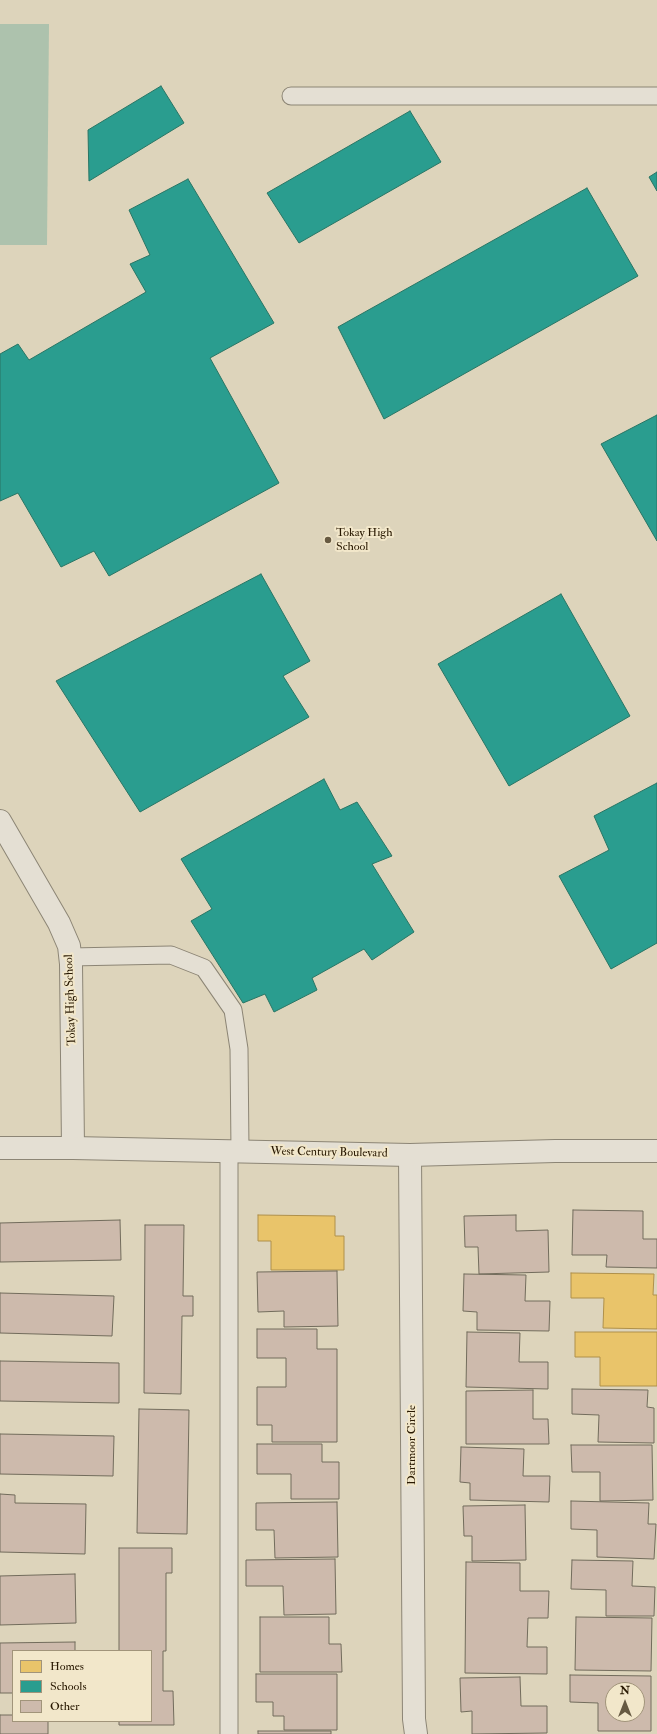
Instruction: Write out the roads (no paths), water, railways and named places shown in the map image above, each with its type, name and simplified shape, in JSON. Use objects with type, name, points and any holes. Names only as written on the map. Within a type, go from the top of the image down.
[{"type":"street","name":"Tokay High School","points":[[0,821],[59,923],[69,946],[73,1148]]},
{"type":"street","name":"West Century Boulevard","points":[[0,1148],[73,1148],[410,1155],[555,1151],[657,1151]]},
{"type":"street","name":"Dartmoor Circle","points":[[410,1155],[414,1719],[416,1734]]},
{"type":"lane","points":[[291,96],[657,96]]},
{"type":"lane","points":[[70,957],[171,955],[204,968],[233,1010],[239,1049],[235,1151],[229,1734]]},
{"type":"place","name":"Tokay High School","points":[[328,540]]}]
